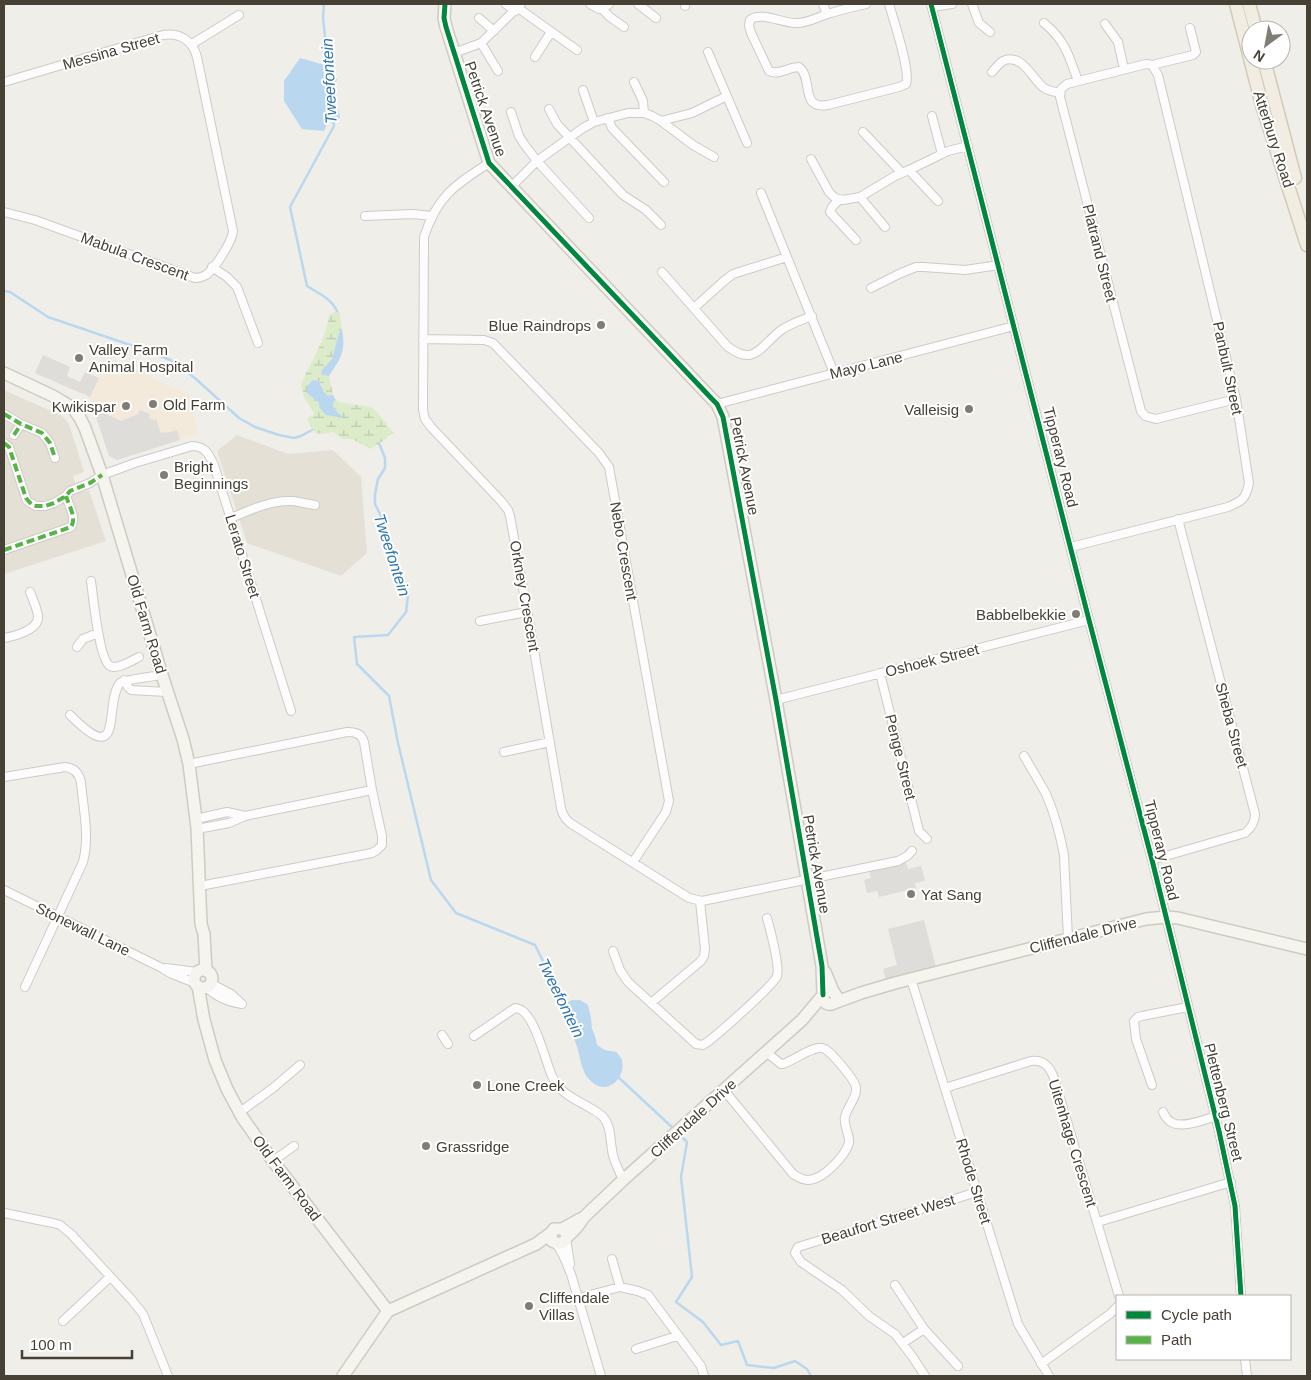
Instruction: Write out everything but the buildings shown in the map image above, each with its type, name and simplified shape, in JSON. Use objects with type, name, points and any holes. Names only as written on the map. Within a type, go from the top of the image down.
[{"type":"main road","name":"Atterbury Road","points":[[1236,4],[1262,105],[1307,245]]},
{"type":"main road","points":[[1249,4],[1253,20]]},
{"type":"main road","name":"Atterbury Road","points":[[1267,70],[1307,225]]},
{"type":"street","name":"Petrick Avenue","points":[[445,4],[444,18],[489,163],[717,404],[723,417],[829,997]]},
{"type":"street","points":[[506,4],[518,8],[577,50]]},
{"type":"street","points":[[590,4],[595,7],[605,6],[610,17],[624,27]]},
{"type":"street","points":[[638,4],[656,18]]},
{"type":"street","points":[[824,4],[827,14]]},
{"type":"street","points":[[866,4],[801,23],[789,23],[761,16],[752,18],[750,23],[751,34],[767,69],[774,73],[795,67],[801,69],[805,75],[810,100],[818,106],[828,105],[906,84],[908,79],[903,56],[888,4]]},
{"type":"street","points":[[932,6],[952,4]]},
{"type":"street","points":[[972,4],[979,23],[990,32]]},
{"type":"street","name":"Tipperary Road","points":[[932,6],[1166,917]]},
{"type":"street","points":[[454,53],[481,43],[518,8]]},
{"type":"street","points":[[192,44],[239,15]]},
{"type":"street","points":[[478,18],[494,31]]},
{"type":"street","points":[[1044,23],[1057,34],[1078,81]]},
{"type":"street","points":[[1105,24],[1118,42],[1124,69]]},
{"type":"street","points":[[992,72],[1004,61],[1012,60],[1026,67],[1044,88],[1060,93],[1061,89],[1067,84],[1124,69],[1146,64],[1152,65],[1195,54],[1190,28]]},
{"type":"street","points":[[535,57],[551,32]]},
{"type":"street","name":"Messina Street","points":[[4,82],[163,35],[177,35],[185,38],[192,44]]},
{"type":"street","points":[[481,43],[498,71]]},
{"type":"street","name":"Mabula Crescent","points":[[4,212],[35,220],[191,277],[199,278],[208,273],[231,240],[233,226],[197,57],[192,44]]},
{"type":"street","points":[[708,52],[747,143]]},
{"type":"street","name":"Panbult Street","points":[[1071,548],[1178,519],[1228,508],[1240,502],[1247,492],[1249,483],[1236,399],[1158,75],[1152,65]]},
{"type":"street","points":[[634,82],[643,101],[644,113]]},
{"type":"street","points":[[583,90],[594,122]]},
{"type":"street","name":"Platrand Street","points":[[1060,93],[1141,411],[1145,416],[1156,419],[1236,399]]},
{"type":"street","points":[[661,121],[692,113],[727,96]]},
{"type":"street","points":[[549,109],[557,124],[568,137],[623,195],[646,210],[661,225]]},
{"type":"street","points":[[511,112],[519,136],[524,144],[589,218]]},
{"type":"street","points":[[511,187],[537,161],[582,128],[594,122],[628,113],[644,113],[661,121],[683,138],[714,157]]},
{"type":"street","points":[[932,116],[942,154]]},
{"type":"street","points":[[608,118],[612,128],[664,182]]},
{"type":"street","points":[[864,132],[938,201]]},
{"type":"street","points":[[811,159],[829,192],[839,200],[848,200],[869,193],[888,180],[948,151],[968,146]]},
{"type":"street","name":"Orkney Crescent","points":[[489,163],[442,198],[432,216],[423,241],[424,416],[508,510],[562,812],[565,818],[689,898],[700,901]]},
{"type":"street","points":[[761,193],[834,372]]},
{"type":"street","points":[[860,197],[884,226]]},
{"type":"street","points":[[839,200],[830,212],[856,240]]},
{"type":"street","points":[[365,216],[413,214],[432,216]]},
{"type":"street","points":[[694,308],[733,274],[787,257]]},
{"type":"street","points":[[871,288],[900,272],[916,267],[965,270],[999,265]]},
{"type":"street","points":[[212,267],[227,277],[237,287],[258,343]]},
{"type":"street","points":[[662,272],[727,346],[734,351],[746,355],[759,351],[780,331],[812,316]]},
{"type":"street","name":"Mayo Lane","points":[[717,404],[1014,326]]},
{"type":"street","name":"Nebo Crescent","points":[[423,339],[484,340],[493,343],[599,453],[609,467],[669,801],[666,812],[633,862]]},
{"type":"street","name":"Old Farm Road","points":[[4,373],[53,396],[73,408],[85,428],[102,475],[189,764],[197,824],[201,924],[204,934],[202,980],[204,1020],[220,1073],[240,1112],[273,1161],[388,1311]]},
{"type":"street","points":[[4,414],[20,424],[39,430],[46,435],[55,458]]},
{"type":"street","points":[[14,435],[20,424]]},
{"type":"street","points":[[4,443],[9,447],[26,498],[36,506],[54,503],[66,496],[70,491],[102,475]]},
{"type":"street","name":"Lerato Street","points":[[102,475],[192,446],[204,448],[211,457],[291,711]]},
{"type":"street","points":[[4,550],[71,527],[74,524],[74,519],[66,496]]},
{"type":"street","points":[[231,518],[278,502],[290,501],[315,505]]},
{"type":"street","name":"Sheba Street","points":[[1152,860],[1245,833],[1251,828],[1255,819],[1178,519]]},
{"type":"street","points":[[91,581],[98,632],[105,659],[110,666],[117,667],[139,657]]},
{"type":"street","points":[[4,638],[29,630],[37,622],[38,617],[30,592]]},
{"type":"street","points":[[480,621],[527,612]]},
{"type":"street","name":"Oshoek Street","points":[[776,700],[1089,620]]},
{"type":"street","points":[[77,647],[83,639],[98,632]]},
{"type":"street","name":"Penge Street","points":[[880,673],[919,831],[927,838]]},
{"type":"street","points":[[70,714],[85,730],[104,736],[110,727],[116,693],[120,684],[124,680],[144,679],[162,675]]},
{"type":"street","points":[[124,680],[132,690],[167,692]]},
{"type":"street","points":[[189,764],[347,732],[356,733],[362,737],[364,742],[382,836],[382,845],[377,850],[365,854],[200,886]]},
{"type":"street","points":[[504,752],[550,742]]},
{"type":"street","points":[[1024,756],[1045,793],[1057,824],[1064,856],[1068,939]]},
{"type":"street","points":[[4,777],[59,768],[71,768],[81,778],[87,841],[83,862],[25,987]]},
{"type":"street","points":[[197,824],[229,823],[245,816],[372,790]]},
{"type":"street","points":[[651,1003],[703,958],[705,949],[700,901],[898,861],[912,851]]},
{"type":"street","name":"Stonewall Lane","points":[[4,890],[162,968],[202,980]]},
{"type":"street","name":"Cliffendale Drive","points":[[559,1237],[577,1227],[584,1217],[624,1180],[829,997],[861,993],[1146,919],[1166,917],[1193,921],[1307,949]]},
{"type":"street","name":"Plettenberg Street","points":[[1166,917],[1231,1182],[1235,1206],[1242,1295]]},
{"type":"street","points":[[613,951],[624,976],[651,1003],[699,1045],[706,1043],[756,1000],[775,980],[778,974],[767,918]]},
{"type":"street","name":"Rhode Street","points":[[911,979],[1018,1324],[1049,1376]]},
{"type":"street","points":[[1152,1085],[1136,1039],[1134,1021],[1138,1017],[1188,1007]]},
{"type":"street","points":[[474,1036],[513,1009],[519,1008],[528,1016],[543,1049],[551,1075],[560,1089],[604,1118],[609,1129],[613,1157],[624,1180]]},
{"type":"street","points":[[442,1035],[448,1044]]},
{"type":"street","points":[[724,1090],[793,1174],[808,1180],[828,1171],[842,1157],[850,1143],[845,1115],[855,1093],[855,1083],[832,1054],[824,1048],[813,1049],[783,1064],[766,1052]]},
{"type":"street","name":"Uitenhage Crescent","points":[[945,1088],[1031,1061],[1036,1060],[1046,1063],[1054,1078],[1119,1295]]},
{"type":"street","points":[[240,1112],[300,1065]]},
{"type":"street","points":[[1163,1112],[1169,1121],[1178,1124],[1191,1123],[1216,1116]]},
{"type":"street","points":[[273,1161],[294,1146]]},
{"type":"street","points":[[1098,1222],[1231,1182]]},
{"type":"street","name":"Beaufort Street West","points":[[903,1343],[895,1334],[863,1311],[842,1290],[804,1265],[795,1253],[798,1247],[977,1192]]},
{"type":"street","points":[[4,1213],[60,1225],[71,1234],[132,1299],[143,1314],[168,1376]]},
{"type":"street","points":[[343,1376],[388,1311],[536,1244],[559,1237],[579,1298],[601,1376]]},
{"type":"street","points":[[612,1259],[620,1287]]},
{"type":"street","points":[[63,1321],[110,1277]]},
{"type":"street","points":[[895,1286],[924,1329],[958,1366]]},
{"type":"street","points":[[579,1298],[620,1287],[648,1295],[701,1366],[704,1376]]},
{"type":"street","points":[[1041,1364],[1116,1308]]},
{"type":"street","points":[[924,1329],[903,1343],[925,1376]]},
{"type":"street","points":[[636,1349],[677,1336]]},
{"type":"street","points":[[1245,1360],[1246,1376]]},
{"type":"shaded area","points":[[43,355],[70,367],[67,376],[80,382],[85,372],[99,378],[90,397],[35,373]]},
{"type":"shaded area","points":[[108,357],[190,395],[198,434],[117,460],[109,456],[90,397]]},
{"type":"shaded area","points":[[4,390],[62,416],[69,424],[84,472],[73,476],[78,493],[89,490],[106,541],[4,574]]},
{"type":"shaded area","points":[[140,410],[150,414],[149,418],[156,419],[161,433],[177,430],[180,440],[117,460],[109,456],[95,414],[102,412],[121,421],[138,414]]},
{"type":"shaded area","points":[[237,435],[288,454],[333,450],[361,477],[367,553],[341,576],[247,543],[217,451]]},
{"type":"shaded area","points":[[906,862],[908,869],[921,866],[925,881],[915,883],[916,888],[879,897],[877,891],[867,893],[864,880],[871,878],[869,871]]},
{"type":"shaded area","points":[[924,920],[936,967],[886,980],[883,969],[897,965],[888,929]]},
{"type":"green space","points":[[339,311],[342,329],[339,333],[332,359],[321,373],[322,375],[329,376],[333,395],[328,397],[319,381],[313,380],[307,393],[319,403],[326,415],[342,418],[333,406],[336,400],[371,407],[376,411],[394,433],[371,449],[352,439],[343,439],[333,432],[318,434],[313,431],[307,418],[314,413],[304,397],[301,384],[325,333],[329,315]]},
{"type":"water","points":[[300,58],[332,67],[337,80],[328,96],[327,108],[338,108],[340,117],[337,122],[329,120],[324,131],[302,129],[284,101],[284,81]]},
{"type":"water","points":[[342,329],[342,354],[329,376],[322,375],[322,370],[332,359],[339,333]]},
{"type":"water","points":[[313,380],[319,381],[328,396],[333,395],[336,400],[333,406],[342,418],[326,415],[319,407],[319,403],[307,393],[307,386]]},
{"type":"water","points":[[580,1000],[588,1005],[597,1045],[605,1050],[616,1052],[621,1059],[621,1073],[618,1079],[609,1086],[598,1086],[585,1074],[575,1040],[562,1012],[568,1002]]},
{"type":"waterway","name":"Tweefontein","points":[[324,4],[323,17],[328,67]]},
{"type":"waterway","name":"Tweefontein","points":[[330,90],[332,109]]},
{"type":"waterway","name":"Tweefontein","points":[[333,120],[334,126],[290,207],[307,286],[328,299],[337,311]]},
{"type":"waterway","points":[[4,291],[10,292],[48,317],[173,361],[239,418],[255,427],[294,438],[312,430]]},
{"type":"waterway","name":"Tweefontein","points":[[379,443],[385,458],[385,468],[378,479],[375,504],[381,516],[408,595],[406,612],[388,635],[354,637],[357,664],[389,696],[398,743],[431,880],[456,913],[535,945],[567,1009]]},
{"type":"waterway","name":"Tweefontein","points":[[617,1076],[675,1130]]},
{"type":"waterway","name":"Tweefontein","points":[[679,1134],[687,1142],[681,1177],[692,1277],[676,1302],[703,1322],[721,1345],[738,1341],[747,1365],[774,1368],[795,1361],[807,1369],[811,1376]]},
{"type":"marked path","points":[[4,414],[42,433],[50,443],[55,458]]},
{"type":"marked path","points":[[14,435],[21,424]]},
{"type":"marked path","points":[[4,443],[9,447],[26,498],[32,505],[45,506],[54,503],[66,496],[70,491],[90,483],[102,475]]},
{"type":"marked path","points":[[4,550],[71,527],[73,516],[66,496]]},
{"type":"cycle path","points":[[445,4],[444,18],[446,27],[489,163],[717,404],[723,417],[776,700],[822,966],[823,995]]},
{"type":"cycle path","points":[[931,4],[1152,860],[1219,1131],[1235,1206],[1241,1295]]},
{"type":"place","name":"Blue Raindrops","points":[[601,325]]},
{"type":"place","name":"Valley Farm Animal Hospital","points":[[79,358]]},
{"type":"place","name":"Old Farm","points":[[153,404]]},
{"type":"place","name":"Kwikispar","points":[[126,406]]},
{"type":"place","name":"Valleisig","points":[[969,409]]},
{"type":"place","name":"Bright Beginnings","points":[[164,475]]},
{"type":"place","name":"Babbelbekkie","points":[[1076,614]]},
{"type":"place","name":"Yat Sang","points":[[911,894]]},
{"type":"place","name":"Lone Creek","points":[[477,1085]]},
{"type":"place","name":"Grassridge","points":[[426,1146]]},
{"type":"place","name":"Cliffendale Villas","points":[[529,1306]]}]
